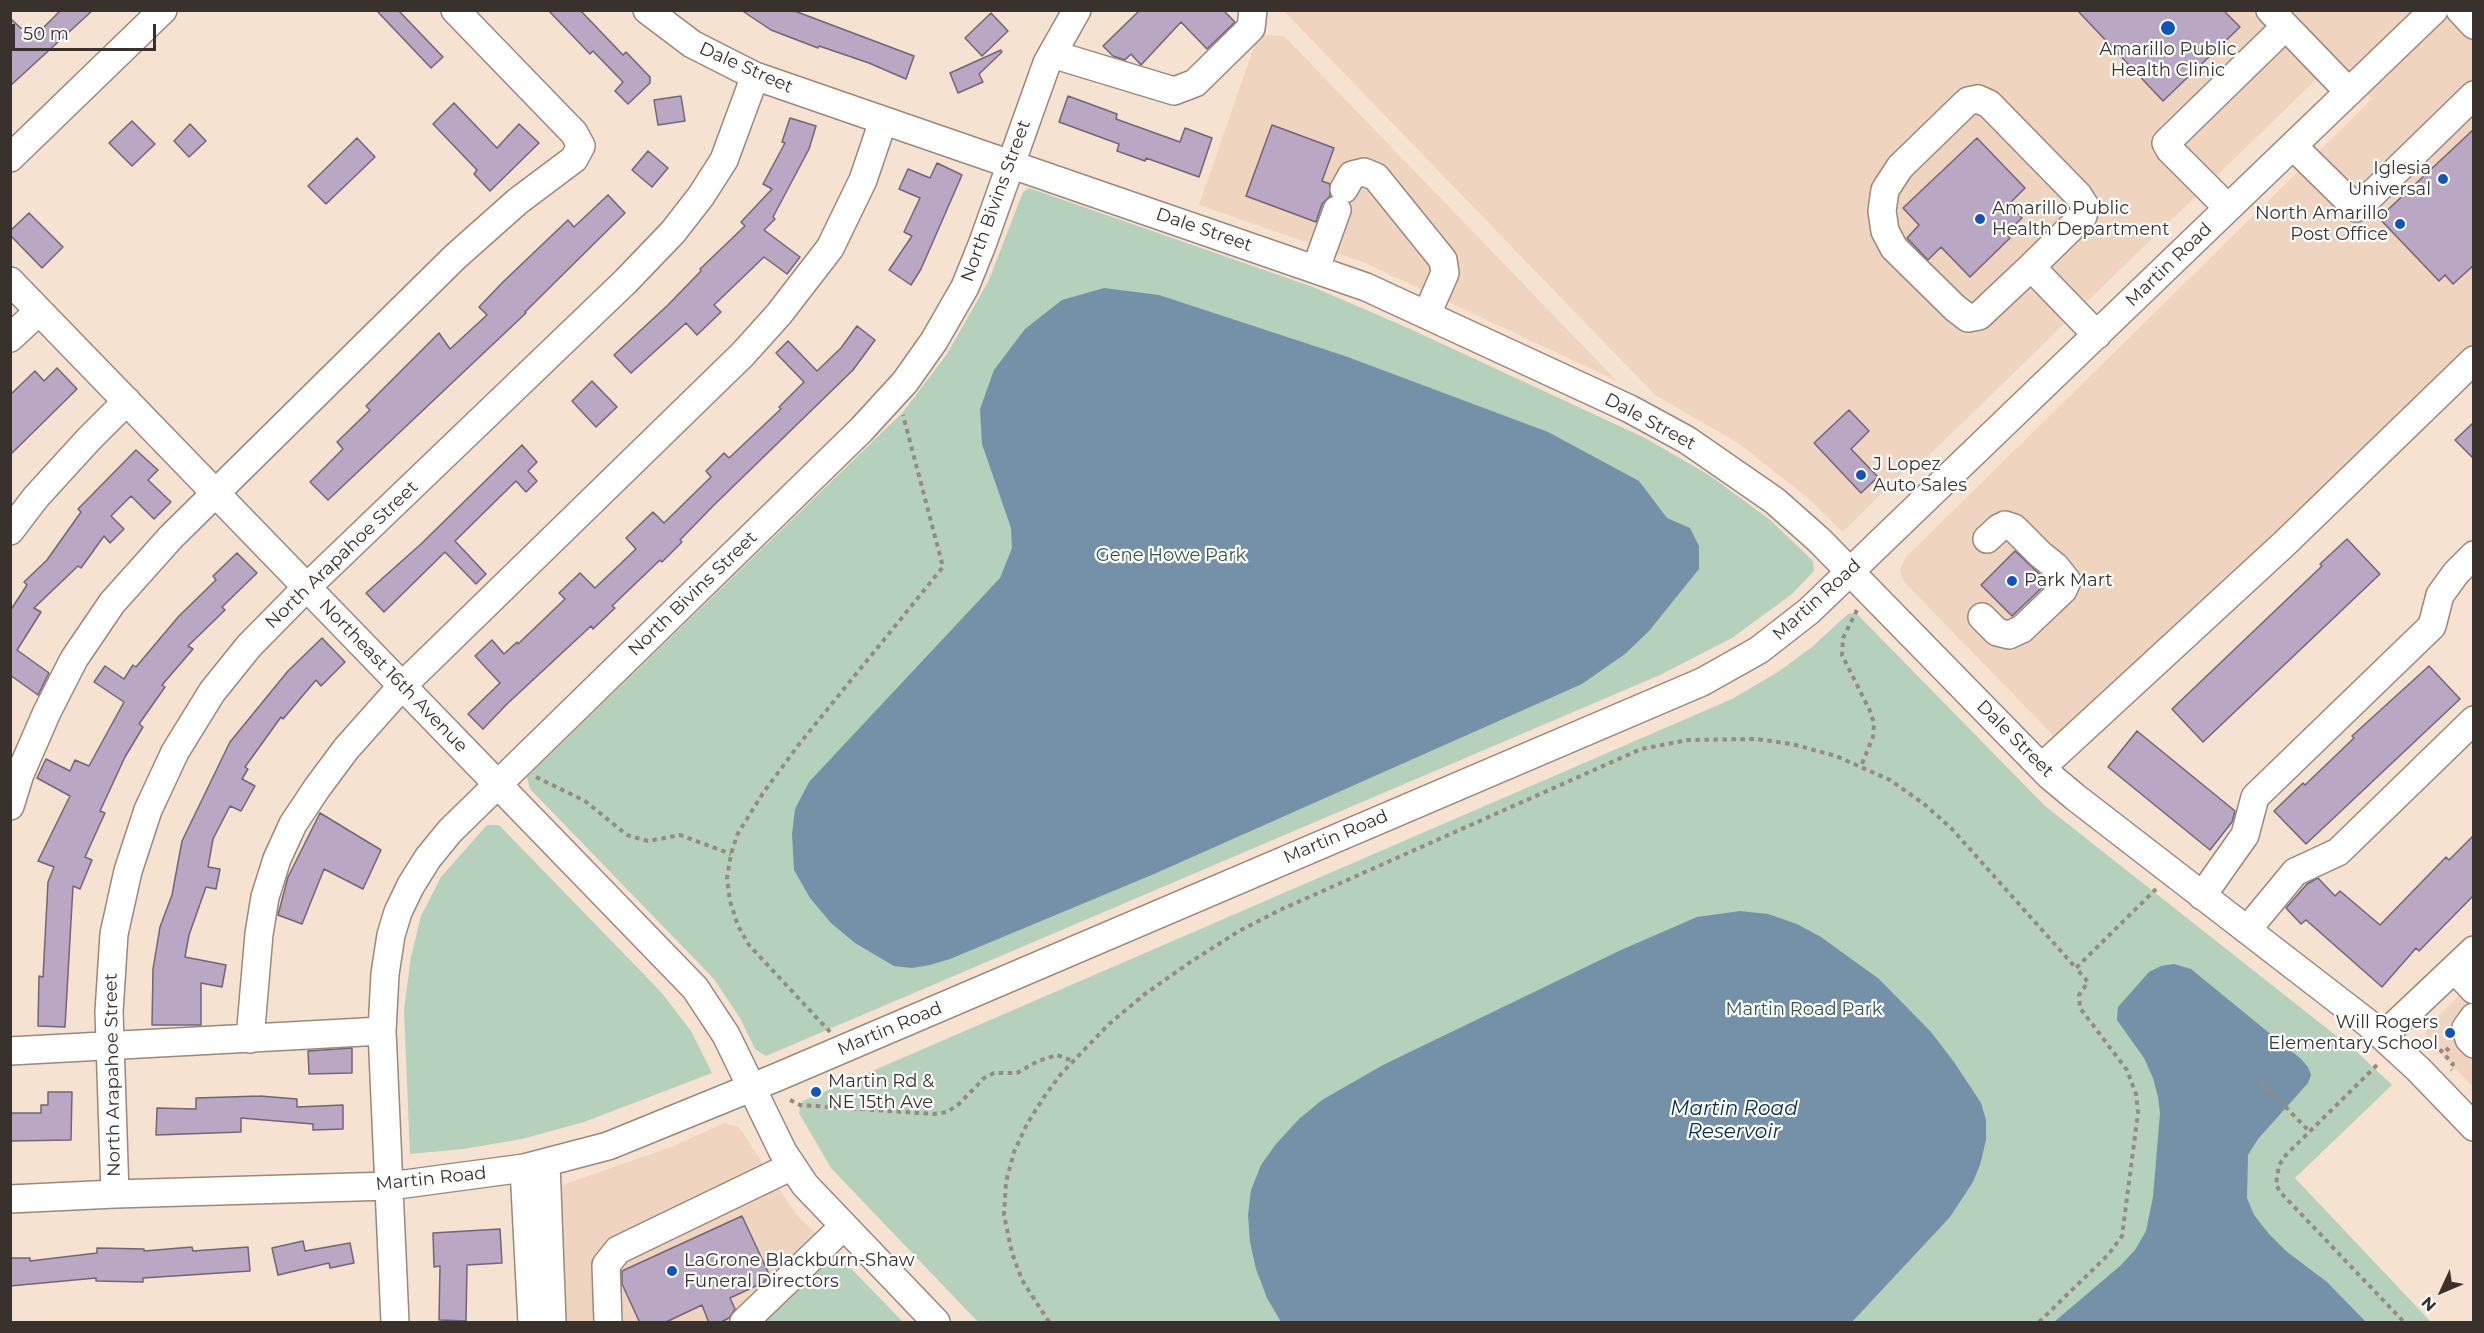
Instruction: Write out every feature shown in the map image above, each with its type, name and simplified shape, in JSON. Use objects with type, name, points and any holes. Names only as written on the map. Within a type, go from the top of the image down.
[{"type":"street","points":[[10,158],[163,10]]},
{"type":"street","points":[[10,806],[20,774],[47,712],[74,659],[112,603],[171,537],[455,257],[518,201],[574,159],[580,146],[574,133],[456,10]]},
{"type":"street","name":"Dale Street","points":[[647,10],[692,44],[755,76],[1316,268],[1427,314],[1630,409],[1687,440],[1775,501],[1851,571],[2042,767],[2099,817],[2384,1036],[2474,1127]]},
{"type":"street","name":"North Bivins Street","points":[[390,1186],[382,1030],[391,935],[398,912],[411,885],[428,858],[450,831],[861,430],[892,397],[934,341],[965,287],[1052,54],[1077,10]]},
{"type":"street","points":[[1052,54],[1174,91],[1195,83],[1251,28],[1253,10]]},
{"type":"street","name":"Martin Road","points":[[10,1199],[390,1186],[535,1165],[608,1146],[752,1088],[1702,682],[1759,650],[1788,629],[2434,10]]},
{"type":"street","points":[[2460,10],[2474,25]]},
{"type":"street","points":[[2228,208],[2170,150],[2166,143],[2278,19],[2349,92]]},
{"type":"street","name":"North Arapahoe Street","points":[[115,1194],[109,1012],[114,934],[128,871],[148,810],[175,752],[212,693],[249,646],[307,587],[626,281],[673,232],[702,196],[724,160],[755,76]]},
{"type":"street","points":[[2293,146],[2355,208],[2360,206],[2474,95]]},
{"type":"street","points":[[1978,99],[1989,104],[2078,195],[2085,206],[2084,216],[2031,267],[1979,316],[1968,318],[1954,308],[1894,248],[1885,231],[1882,211],[1885,190],[1900,167],[1968,101],[1978,99]]},
{"type":"street","points":[[250,1039],[259,934],[265,897],[277,859],[293,824],[317,788],[346,749],[402,686],[743,354],[780,315],[830,248],[863,180],[882,121]]},
{"type":"street","points":[[1316,268],[1344,191],[1364,172],[1376,177],[1443,260],[1445,273],[1427,314]]},
{"type":"street","points":[[2031,267],[2097,335]]},
{"type":"street","name":"Northeast 16th Avenue","points":[[10,281],[695,988],[718,1019],[792,1166],[805,1185],[936,1323]]},
{"type":"street","points":[[10,338],[39,311]]},
{"type":"street","points":[[2042,767],[2269,559],[2474,360]]},
{"type":"street","points":[[10,531],[36,496],[127,401]]},
{"type":"street","points":[[1982,617],[1997,632],[2008,635],[2022,629],[2063,590],[2067,582],[2055,566],[2014,528],[2005,525],[1987,539]]},
{"type":"street","points":[[2202,896],[2245,835],[2255,797],[2432,626],[2443,589],[2474,555]]},
{"type":"street","points":[[2247,930],[2295,872],[2338,852],[2474,720]]},
{"type":"street","points":[[2384,1036],[2474,950]]},
{"type":"street","points":[[2454,969],[2474,990]]},
{"type":"street","points":[[2465,1052],[2469,1039],[2466,1028],[2474,1017]]},
{"type":"street","points":[[10,1051],[382,1030]]},
{"type":"street","points":[[532,1323],[535,1165]]},
{"type":"street","points":[[535,1165],[552,1323]]},
{"type":"street","points":[[608,1323],[606,1265],[618,1250],[792,1166]]},
{"type":"street","points":[[390,1186],[395,1323]]},
{"type":"street","points":[[744,1323],[843,1227]]},
{"type":"path","points":[[820,1037],[831,1032],[767,965],[738,926],[730,901],[727,878],[737,835],[763,793],[800,743],[944,567],[902,409],[895,416]]},
{"type":"path","points":[[1858,610],[1843,638],[1842,655],[1874,723],[1873,737],[1861,766]]},
{"type":"path","points":[[1049,1323],[1022,1280],[1012,1253],[1004,1215],[1006,1182],[1014,1152],[1027,1124],[1061,1074],[1109,1024],[1145,994],[1239,931],[1280,910],[1641,749],[1688,740],[1756,739],[1792,744],[1861,766],[1890,780],[1924,804],[1952,830],[2088,982],[2079,996],[2080,1008],[2127,1070],[2136,1094],[2138,1113],[2122,1236],[2108,1255],[2039,1323]]},
{"type":"path","points":[[529,773],[585,801],[627,835],[648,841],[680,835],[731,854]]},
{"type":"path","points":[[2076,968],[2156,890]]},
{"type":"path","points":[[2450,1068],[2453,1064],[2441,1051],[2445,1047],[2465,1052]]},
{"type":"path","points":[[790,1100],[800,1105],[934,1114],[947,1112],[959,1104],[984,1078],[994,1073],[1017,1073],[1038,1061],[1057,1055],[1072,1061]]},
{"type":"path","points":[[2377,1065],[2309,1131],[2279,1165],[2276,1184],[2280,1192],[2404,1323]]},
{"type":"path","points":[[2260,1081],[2309,1131]]},
{"type":"shaded area","points":[[1284,11],[2473,11],[2473,343],[2058,740],[1904,582],[1900,570],[1905,558],[2372,99],[2335,61],[1922,462],[1917,458],[1843,532],[1809,499],[1738,443],[1655,395]]},
{"type":"shaded area","points":[[1258,35],[1284,36],[1617,381],[1363,262],[1199,205]]},
{"type":"shaded area","name":"Will Rogers Elementary School","points":[[2473,982],[2473,1087],[2426,1038],[2426,1028]]},
{"type":"shaded area","points":[[724,1123],[739,1127],[795,1213],[833,1250],[758,1322],[542,1322],[539,1193],[671,1147]]},
{"type":"green space","name":"Gene Howe Park","points":[[1029,188],[1313,287],[1408,328],[1645,438],[1709,475],[1769,519],[1813,561],[1814,571],[1792,594],[1732,638],[1660,675],[766,1056],[755,1049],[740,1018],[714,979],[530,789],[527,777],[903,412],[947,354],[989,280],[1023,192]]},
{"type":"green space","name":"Martin Road Park","points":[[1856,613],[2045,806],[2358,1053],[2392,1085],[2295,1178],[2431,1322],[978,1322],[831,1168],[799,1113],[803,1101],[1732,699],[1778,672],[1812,647],[1848,614]]},
{"type":"green space","points":[[487,825],[499,825],[661,992],[691,1031],[712,1073],[584,1122],[522,1139],[463,1149],[410,1154],[404,1010],[411,957],[421,916],[441,877]]},
{"type":"green space","points":[[833,1250],[903,1322],[758,1322]]},
{"type":"water","name":"Gene Howe Park","points":[[1104,288],[1159,295],[1345,356],[1548,432],[1639,481],[1667,518],[1690,528],[1699,546],[1699,569],[1649,631],[1625,654],[1582,684],[1154,874],[950,959],[912,968],[894,966],[855,943],[831,923],[810,898],[794,870],[792,834],[795,809],[809,782],[1000,578],[1012,548],[1011,528],[982,444],[980,409],[994,370],[1025,329],[1062,300]]},
{"type":"water","name":"Martin Road Reservoir","points":[[1740,911],[1768,914],[1797,924],[1821,937],[1879,979],[1931,1032],[1954,1062],[1981,1103],[1986,1120],[1986,1140],[1980,1165],[1973,1182],[1950,1217],[1852,1322],[1281,1322],[1267,1298],[1256,1269],[1250,1242],[1248,1215],[1251,1190],[1261,1165],[1276,1144],[1299,1119],[1322,1100],[1383,1065],[1621,950],[1697,917]]},
{"type":"water","points":[[2174,964],[2191,969],[2308,1067],[2311,1075],[2308,1083],[2258,1139],[2248,1155],[2247,1198],[2254,1215],[2269,1234],[2286,1251],[2327,1282],[2366,1322],[2054,1322],[2120,1266],[2135,1250],[2146,1231],[2153,1197],[2160,1113],[2158,1097],[2144,1058],[2117,1020],[2118,1007],[2149,972],[2161,966]]},
{"type":"building","points":[[61,10],[93,10],[10,86],[10,18],[27,34],[33,28],[38,33]]},
{"type":"building","points":[[376,10],[398,10],[443,57],[431,68]]},
{"type":"building","points":[[548,10],[580,10],[623,55],[626,52],[650,77],[650,83],[628,104],[615,91],[623,82],[593,51],[590,54]]},
{"type":"building","points":[[741,10],[792,10],[914,56],[906,79],[869,63],[819,46],[818,48],[771,30]]},
{"type":"building","points":[[1140,10],[1223,10],[1235,22],[1207,49],[1181,22],[1141,65],[1131,54],[1125,60],[1113,56],[1103,46]]},
{"type":"building","points":[[2077,10],[2223,10],[2240,27],[2163,101]]},
{"type":"building","points":[[991,13],[1008,31],[982,56],[965,38]]},
{"type":"building","points":[[1001,50],[1002,52],[979,74],[983,82],[958,93],[950,73]]},
{"type":"building","points":[[681,96],[685,121],[658,125],[654,100]]},
{"type":"building","points":[[1068,96],[1117,114],[1116,119],[1180,142],[1185,128],[1212,138],[1199,177],[1146,158],[1145,161],[1117,151],[1119,144],[1059,122]]},
{"type":"building","points":[[454,103],[497,148],[519,124],[539,143],[490,191],[474,174],[477,170],[433,124]]},
{"type":"building","points":[[790,118],[816,126],[809,149],[773,217],[775,219],[764,230],[800,257],[787,274],[764,257],[714,305],[721,312],[697,335],[686,323],[631,373],[614,355],[668,305],[701,271],[700,269],[745,226],[741,222],[772,189],[763,184],[785,143],[782,142]]},
{"type":"building","points":[[132,121],[155,144],[132,166],[109,143]]},
{"type":"building","points":[[190,124],[206,141],[189,157],[174,141]]},
{"type":"building","points":[[1272,125],[1334,148],[1322,181],[1330,184],[1330,196],[1322,204],[1316,222],[1246,196]]},
{"type":"building","points":[[2474,129],[2474,265],[2453,284],[2445,275],[2439,281],[2379,218]]},
{"type":"building","points":[[357,138],[375,157],[326,204],[308,186]]},
{"type":"building","points":[[1977,138],[2025,188],[2009,204],[2022,218],[2006,233],[2010,238],[1970,277],[1941,247],[1928,260],[1907,238],[1919,225],[1903,208]]},
{"type":"building","points":[[648,151],[668,168],[652,187],[632,170]]},
{"type":"building","points":[[937,163],[962,175],[921,269],[911,285],[889,270],[912,236],[904,232],[920,198],[899,189],[908,169],[930,178]]},
{"type":"building","points":[[608,195],[625,213],[526,313],[328,500],[310,482],[343,449],[337,442],[370,410],[366,406],[439,333],[450,349],[487,315],[479,307],[503,282],[568,220],[574,227]]},
{"type":"building","points":[[29,213],[63,247],[42,268],[10,235],[10,231]]},
{"type":"building","points":[[857,326],[875,340],[853,370],[713,506],[662,562],[660,560],[612,606],[615,608],[593,629],[591,626],[483,729],[468,714],[500,683],[475,656],[492,640],[504,654],[517,642],[518,644],[565,599],[559,593],[580,573],[595,588],[636,549],[626,538],[653,512],[664,523],[711,477],[706,471],[724,453],[729,458],[781,409],[779,407],[804,382],[776,353],[788,341],[817,371],[841,348]]},
{"type":"building","points":[[57,368],[77,389],[10,455],[10,395],[35,371],[44,381]]},
{"type":"building","points":[[592,381],[617,407],[596,427],[572,401]]},
{"type":"building","points":[[1849,410],[1869,431],[1851,449],[1878,477],[1861,493],[1814,443]]},
{"type":"building","points":[[2474,422],[2474,459],[2455,440]]},
{"type":"building","points":[[522,445],[537,462],[528,471],[537,481],[526,492],[516,481],[455,541],[486,574],[476,584],[445,552],[384,612],[366,593],[421,544]]},
{"type":"building","points":[[136,450],[158,470],[148,480],[171,502],[154,519],[131,496],[111,516],[124,529],[110,543],[104,536],[81,568],[78,566],[34,608],[41,612],[17,650],[49,673],[38,695],[10,675],[10,611],[27,585],[24,582],[47,560],[81,512],[78,509]]},
{"type":"building","points":[[2347,539],[2380,574],[2203,742],[2172,709],[2322,566],[2320,564]]},
{"type":"building","points":[[2015,551],[2048,582],[2012,616],[1981,585]]},
{"type":"building","points":[[237,553],[257,573],[222,607],[225,610],[188,646],[193,649],[162,685],[165,687],[139,724],[143,727],[125,757],[100,811],[105,813],[85,857],[92,860],[80,889],[73,886],[65,1027],[38,1026],[39,976],[43,977],[48,882],[54,867],[38,861],[70,796],[37,778],[46,759],[70,771],[75,760],[89,766],[124,702],[94,682],[105,666],[124,679],[133,665],[136,667],[179,616],[216,580],[213,576]]},
{"type":"building","points":[[322,638],[345,662],[321,686],[316,680],[283,719],[281,717],[245,767],[248,769],[242,779],[255,786],[241,811],[230,806],[213,839],[208,867],[220,869],[216,889],[206,887],[189,935],[185,957],[226,965],[222,987],[201,983],[201,1025],[152,1025],[153,969],[160,927],[172,895],[182,841],[230,742],[288,671]]},
{"type":"building","points":[[2429,666],[2460,699],[2306,844],[2274,811],[2303,783],[2305,785],[2354,738],[2352,736]]},
{"type":"building","points":[[2137,731],[2235,811],[2232,822],[2210,850],[2108,767]]},
{"type":"building","points":[[320,813],[381,850],[363,889],[324,869],[302,924],[278,915],[288,877]]},
{"type":"building","points":[[2474,835],[2474,895],[2419,951],[2416,948],[2382,987],[2306,920],[2301,924],[2286,908],[2307,884],[2318,878],[2335,896],[2340,891],[2380,925],[2446,857],[2449,860]]},
{"type":"building","points":[[352,1048],[352,1073],[309,1074],[308,1051]]},
{"type":"building","points":[[48,1092],[72,1092],[71,1140],[10,1141],[10,1113],[41,1113],[41,1105],[48,1105]]},
{"type":"building","points":[[260,1096],[297,1099],[297,1107],[343,1105],[343,1129],[313,1130],[313,1124],[241,1118],[241,1132],[156,1135],[157,1108],[196,1109],[196,1098]]},
{"type":"building","points":[[742,1216],[770,1276],[762,1283],[730,1298],[735,1309],[729,1318],[719,1323],[709,1323],[702,1305],[664,1323],[640,1323],[622,1284],[622,1271]]},
{"type":"building","points":[[500,1229],[502,1263],[467,1265],[466,1321],[439,1320],[440,1266],[434,1267],[433,1233]]},
{"type":"building","points":[[303,1241],[305,1251],[350,1243],[354,1263],[330,1268],[329,1263],[278,1275],[272,1248]]},
{"type":"building","points":[[192,1247],[193,1251],[248,1247],[250,1271],[143,1278],[143,1282],[96,1281],[96,1278],[10,1286],[10,1258],[30,1258],[30,1261],[97,1253],[97,1248],[144,1249],[144,1251]]},
{"type":"place","name":"Amarillo Public Health Clinic","points":[[2168,28]]},
{"type":"place","name":"Iglesia Universal","points":[[2443,179]]},
{"type":"place","name":"Amarillo Public Health Department","points":[[1980,219]]},
{"type":"place","name":"North Amarillo Post Office","points":[[2400,224]]},
{"type":"place","name":"J Lopez Auto Sales","points":[[1861,475]]},
{"type":"place","name":"Park Mart","points":[[2012,581]]},
{"type":"place","name":"Will Rogers Elementary School","points":[[2450,1033]]},
{"type":"place","name":"Martin Rd & NE 15th Ave","points":[[816,1092]]},
{"type":"place","name":"LaGrone Blackburn-Shaw Funeral Directors","points":[[672,1271]]}]
